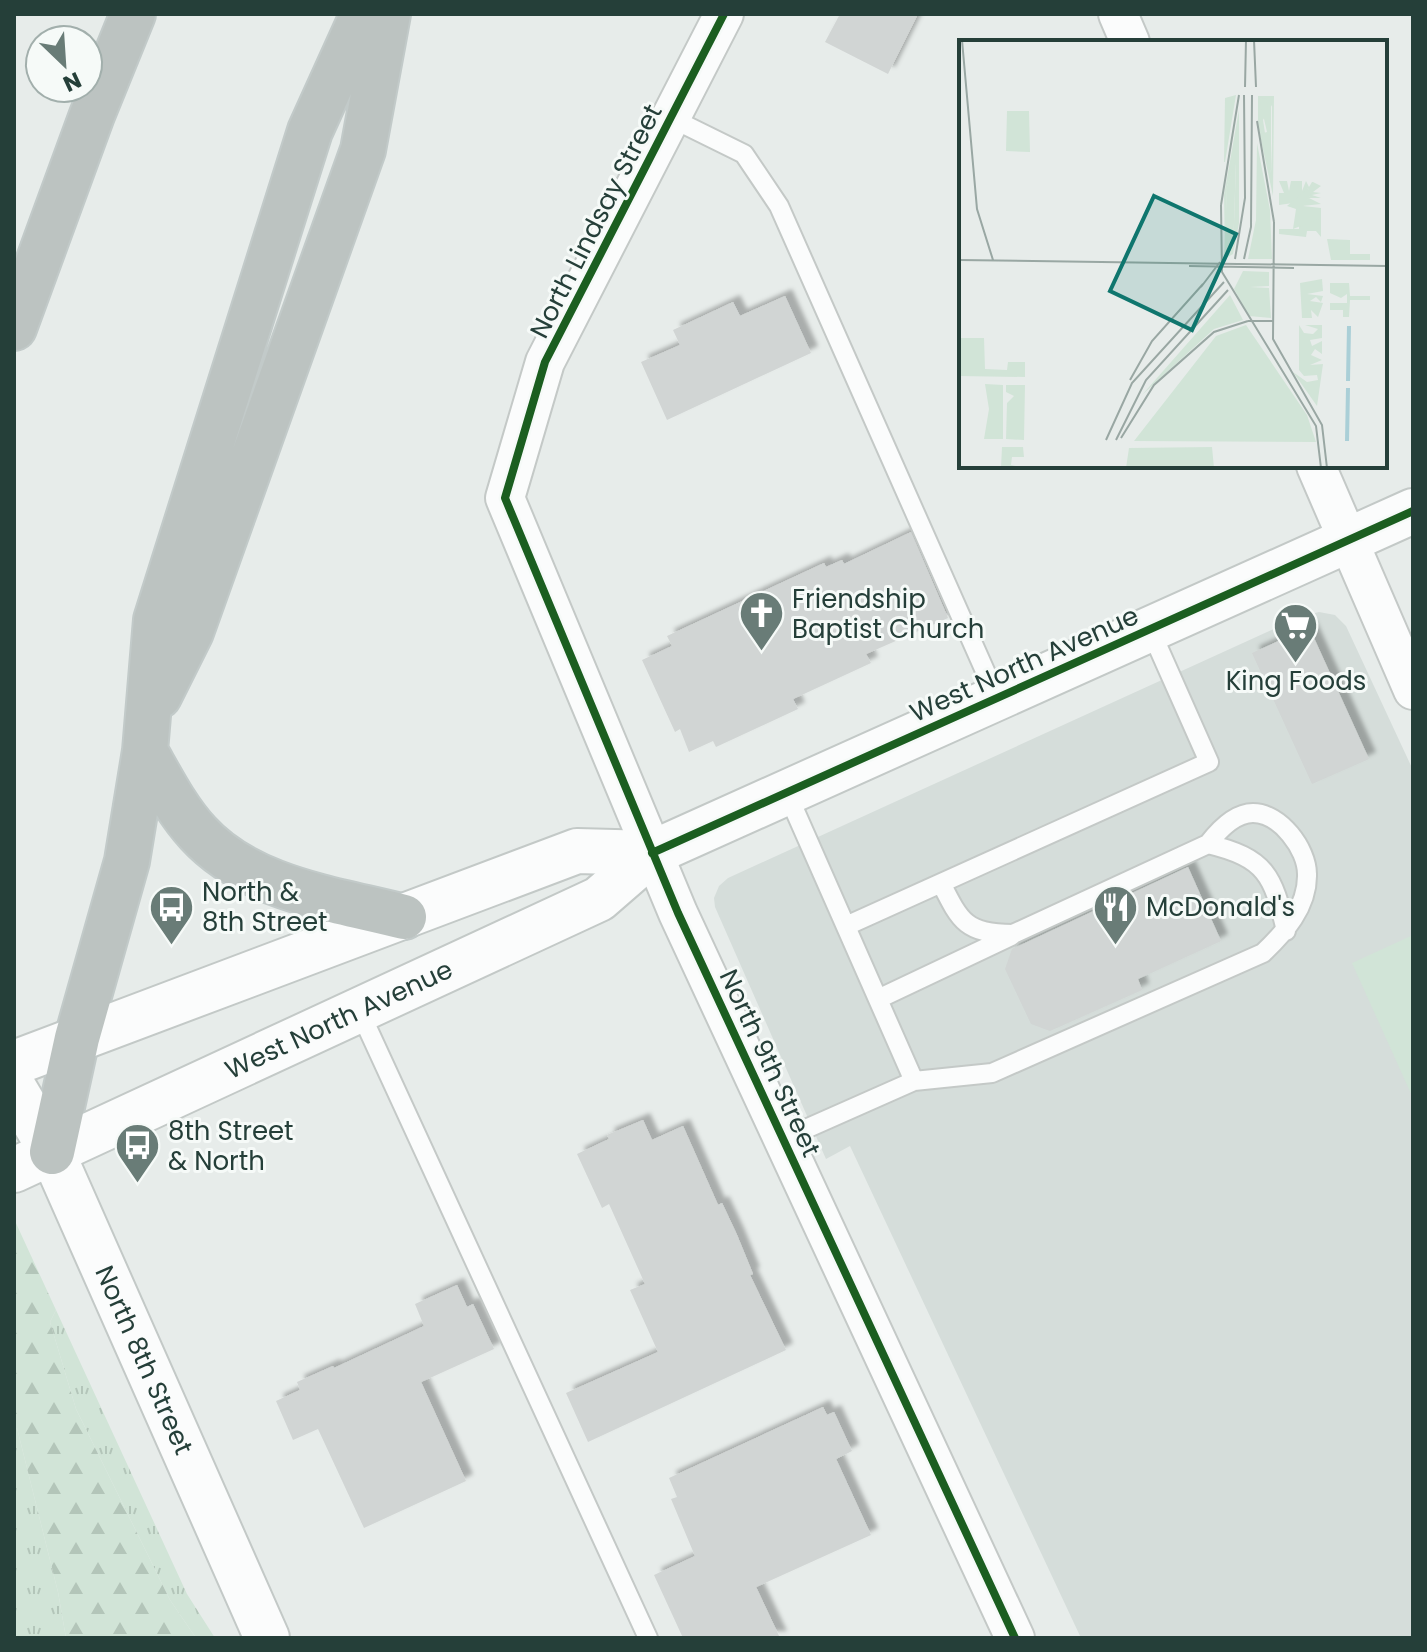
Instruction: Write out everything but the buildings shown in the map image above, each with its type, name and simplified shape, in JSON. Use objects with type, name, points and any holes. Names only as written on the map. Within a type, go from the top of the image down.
[{"type":"highway","points":[[14,328],[92,115],[133,14]]},
{"type":"highway","points":[[33,1161],[77,1038],[127,861],[147,734],[156,620],[310,131],[363,14]]},
{"type":"highway","points":[[388,14],[363,150],[191,632],[147,734],[174,801],[197,833],[221,855],[259,877],[404,917]]},
{"type":"main road","name":"West North Avenue","points":[[33,1161],[599,899],[652,853],[1413,511]]},
{"type":"main road","name":"West North Avenue","points":[[14,1063],[577,851],[652,853]]},
{"type":"main road","name":"North 8th Street","points":[[14,1088],[33,1161],[267,1638]]},
{"type":"street","name":"North Lindsay Street","points":[[505,498],[545,362],[724,14]]},
{"type":"street","points":[[1118,14],[1129,40]]},
{"type":"street","points":[[1317,468],[1413,690]]},
{"type":"street","name":"North 9th Street","points":[[505,498],[652,853],[1015,1638]]},
{"type":"lane","points":[[671,118],[744,154],[779,206],[997,698]]},
{"type":"lane","points":[[846,926],[1209,762],[1150,629]]},
{"type":"lane","points":[[787,793],[914,1081]]},
{"type":"lane","points":[[783,1139],[914,1081],[992,1073],[1263,953],[1286,931],[1301,904],[1307,873],[1299,848],[1289,833],[1273,819],[1253,813],[1236,818],[1219,830],[1208,844],[878,999]]},
{"type":"lane","points":[[1208,844],[1233,850],[1256,862],[1270,878],[1286,931]]},
{"type":"lane","points":[[941,883],[958,917],[983,934],[1013,934]]},
{"type":"lane","points":[[360,1012],[648,1638]]},
{"type":"shaded area","points":[[1319,612],[1335,615],[1346,626],[1413,770],[1413,1638],[1081,1638],[850,1146],[826,1159],[715,907],[714,898],[719,886],[728,878],[1300,617]]},
{"type":"green space","points":[[1413,935],[1413,1098],[1352,963]]},
{"type":"green space","points":[[15,1221],[56,1310],[50,1322],[76,1409],[170,1600],[196,1638],[66,1638],[58,1592],[17,1428],[14,1428]]},
{"type":"green space","points":[[56,1310],[187,1594],[215,1638],[196,1638],[170,1600],[76,1409],[50,1322]]},
{"type":"green space","points":[[17,1428],[58,1592],[66,1638],[14,1638],[14,1429]]},
{"type":"cycle path","points":[[724,14],[545,362],[505,498],[678,913],[1015,1638]]},
{"type":"cycle path","points":[[652,853],[1413,511]]},
{"type":"place","name":"Friendship Baptist Church","points":[[761,653]]},
{"type":"place","name":"King Foods","points":[[1296,665]]},
{"type":"place","name":"North & 8th Street","points":[[171,946]]},
{"type":"place","name":"McDonald's","points":[[1115,946]]},
{"type":"place","name":"8th Street & North","points":[[137,1185]]}]
